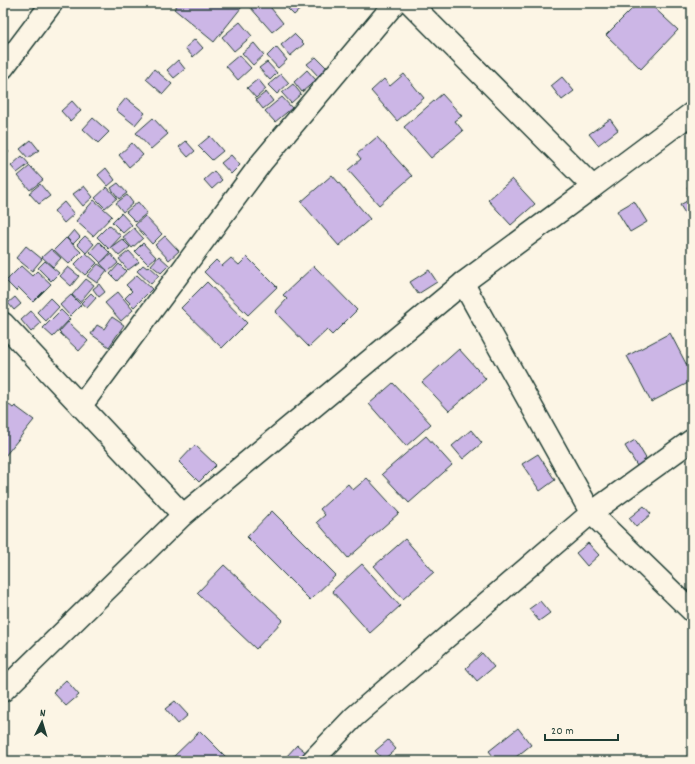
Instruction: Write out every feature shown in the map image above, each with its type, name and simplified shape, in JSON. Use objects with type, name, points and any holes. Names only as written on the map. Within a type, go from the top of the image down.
[{"type":"street","points":[[3,68],[52,3]]},
{"type":"street","points":[[81,406],[262,162],[395,3]]},
{"type":"street","points":[[410,3],[593,187]]},
{"type":"street","points":[[3,691],[183,515],[463,283],[692,114]]},
{"type":"street","points":[[463,283],[591,514],[692,611]]},
{"type":"street","points":[[3,323],[183,515]]},
{"type":"street","points":[[312,761],[354,717],[591,514],[692,440]]},
{"type":"building","points":[[179,3],[245,3],[214,42],[174,9]]},
{"type":"building","points":[[255,3],[267,3],[283,23],[272,32],[250,7]]},
{"type":"building","points":[[282,3],[307,3],[294,15]]},
{"type":"building","points":[[638,3],[649,3],[678,30],[641,69],[606,35]]},
{"type":"building","points":[[240,22],[252,36],[234,51],[222,37]]},
{"type":"building","points":[[294,34],[304,44],[290,56],[281,45]]},
{"type":"building","points":[[195,39],[203,48],[193,57],[185,48]]},
{"type":"building","points":[[254,43],[264,55],[253,65],[242,53]]},
{"type":"building","points":[[276,47],[287,60],[278,68],[267,56]]},
{"type":"building","points":[[239,55],[251,68],[238,80],[226,66]]},
{"type":"building","points":[[316,57],[327,68],[318,76],[307,64]]},
{"type":"building","points":[[178,60],[185,69],[174,78],[167,70]]},
{"type":"building","points":[[267,62],[277,73],[270,80],[259,68]]},
{"type":"building","points":[[154,69],[172,84],[163,94],[146,79]]},
{"type":"building","points":[[307,70],[316,80],[302,92],[294,82]]},
{"type":"building","points":[[281,74],[289,83],[277,94],[268,85]]},
{"type":"building","points":[[404,74],[424,98],[397,121],[371,91],[384,79],[390,86]]},
{"type":"building","points":[[562,77],[574,91],[562,100],[551,86]]},
{"type":"building","points":[[258,79],[266,89],[256,98],[247,88]]},
{"type":"building","points":[[293,84],[301,94],[291,103],[282,93]]},
{"type":"building","points":[[266,92],[273,101],[263,109],[256,100]]},
{"type":"building","points":[[442,94],[462,116],[455,121],[463,131],[431,158],[404,127]]},
{"type":"building","points":[[282,97],[292,108],[275,122],[265,111]]},
{"type":"building","points":[[126,98],[145,113],[135,125],[116,110]]},
{"type":"building","points":[[72,101],[81,111],[70,121],[61,111]]},
{"type":"building","points":[[93,118],[109,132],[98,143],[83,129]]},
{"type":"building","points":[[153,118],[168,134],[151,149],[136,133]]},
{"type":"building","points":[[610,119],[618,130],[598,145],[589,134]]},
{"type":"building","points":[[210,136],[223,151],[212,160],[198,146]]},
{"type":"building","points":[[377,137],[412,176],[379,205],[348,170],[361,159],[357,154]]},
{"type":"building","points":[[31,140],[39,150],[28,158],[20,149]]},
{"type":"building","points":[[186,141],[195,151],[188,157],[179,147]]},
{"type":"building","points":[[132,143],[143,155],[129,167],[119,155]]},
{"type":"building","points":[[3,146],[9,152],[3,157]]},
{"type":"building","points":[[231,155],[240,165],[231,174],[221,163]]},
{"type":"building","points":[[22,156],[29,164],[17,173],[11,166]]},
{"type":"building","points":[[30,166],[43,180],[30,190],[18,176]]},
{"type":"building","points":[[106,168],[115,180],[108,186],[98,175]]},
{"type":"building","points":[[214,171],[222,180],[212,189],[204,180]]},
{"type":"building","points":[[332,175],[370,219],[339,246],[301,202]]},
{"type":"building","points":[[512,179],[535,204],[511,225],[488,200]]},
{"type":"building","points":[[118,183],[127,193],[119,199],[111,188]]},
{"type":"building","points":[[40,184],[50,196],[39,204],[29,193]]},
{"type":"building","points":[[692,184],[692,196],[687,187]]},
{"type":"building","points":[[84,186],[93,197],[83,206],[73,194]]},
{"type":"building","points":[[107,187],[117,198],[105,208],[95,198]]},
{"type":"building","points":[[127,195],[133,203],[123,212],[116,203]]},
{"type":"building","points":[[692,198],[692,218],[689,220],[680,205]]},
{"type":"building","points":[[94,200],[112,216],[93,236],[76,221]]},
{"type":"building","points":[[634,201],[647,222],[630,232],[617,211]]},
{"type":"building","points":[[64,202],[74,214],[64,223],[54,211]]},
{"type":"building","points":[[138,202],[147,213],[136,222],[126,212]]},
{"type":"building","points":[[121,213],[132,225],[123,233],[112,222]]},
{"type":"building","points":[[145,216],[162,234],[152,244],[135,225]]},
{"type":"building","points":[[109,225],[121,236],[109,249],[97,237]]},
{"type":"building","points":[[134,228],[143,238],[132,248],[123,237]]},
{"type":"building","points":[[74,230],[80,237],[73,244],[67,238]]},
{"type":"building","points":[[85,236],[94,244],[86,253],[77,244]]},
{"type":"building","points":[[165,236],[179,251],[169,260],[155,245]]},
{"type":"building","points":[[66,238],[81,252],[69,264],[54,250]]},
{"type":"building","points":[[122,239],[130,247],[119,256],[111,247]]},
{"type":"building","points":[[99,242],[110,253],[101,263],[90,252]]},
{"type":"building","points":[[143,243],[156,257],[148,264],[135,251]]},
{"type":"building","points":[[26,246],[42,259],[32,271],[16,258]]},
{"type":"building","points":[[51,249],[61,258],[53,267],[42,257]]},
{"type":"building","points":[[129,251],[139,262],[128,270],[119,259]]},
{"type":"building","points":[[86,253],[97,263],[85,275],[74,265]]},
{"type":"building","points":[[111,254],[118,263],[108,272],[100,263]]},
{"type":"building","points":[[159,256],[169,265],[161,273],[151,265]]},
{"type":"building","points":[[247,257],[277,287],[248,315],[204,272],[216,260],[222,266],[231,258],[239,265]]},
{"type":"building","points":[[45,261],[59,273],[51,281],[38,268]]},
{"type":"building","points":[[98,264],[107,270],[97,283],[87,276]]},
{"type":"building","points":[[119,264],[126,271],[117,281],[110,274]]},
{"type":"building","points":[[143,265],[147,268],[149,266],[159,275],[151,284],[137,271]]},
{"type":"building","points":[[21,266],[32,276],[37,271],[51,284],[33,302],[19,288],[16,291],[6,281]]},
{"type":"building","points":[[314,266],[357,310],[332,335],[327,330],[309,347],[275,312],[287,299],[283,295]]},
{"type":"building","points":[[68,267],[79,276],[71,286],[60,276]]},
{"type":"building","points":[[429,270],[437,282],[418,294],[410,282]]},
{"type":"building","points":[[137,275],[152,289],[134,307],[125,298],[132,291],[126,285]]},
{"type":"building","points":[[86,279],[94,285],[80,302],[72,295]]},
{"type":"building","points":[[207,282],[247,323],[222,348],[181,308]]},
{"type":"building","points":[[99,284],[105,292],[99,297],[93,289]]},
{"type":"building","points":[[118,292],[133,310],[121,321],[105,303]]},
{"type":"building","points":[[91,293],[96,298],[87,308],[81,303]]},
{"type":"building","points":[[71,295],[81,305],[70,316],[60,305]]},
{"type":"building","points":[[15,297],[21,304],[14,310],[8,303]]},
{"type":"building","points":[[50,298],[59,307],[46,321],[37,312]]},
{"type":"building","points":[[61,310],[70,319],[53,337],[43,328]]},
{"type":"building","points":[[31,311],[41,323],[31,332],[21,320]]},
{"type":"building","points":[[112,317],[124,325],[109,347],[91,334],[97,325],[104,329]]},
{"type":"building","points":[[68,322],[88,341],[79,351],[59,332]]},
{"type":"building","points":[[670,333],[692,375],[692,381],[651,402],[627,356]]},
{"type":"building","points":[[459,349],[486,379],[449,411],[422,382]]},
{"type":"building","points":[[393,383],[431,424],[406,446],[369,404]]},
{"type":"building","points":[[3,400],[13,408],[15,406],[34,420],[5,456],[3,455]]},
{"type":"building","points":[[471,430],[482,443],[463,459],[452,446]]},
{"type":"building","points":[[426,436],[452,465],[409,503],[382,474]]},
{"type":"building","points":[[635,440],[647,460],[637,466],[625,446]]},
{"type":"building","points":[[195,445],[216,465],[199,482],[179,462]]},
{"type":"building","points":[[538,454],[555,480],[540,491],[522,464]]},
{"type":"building","points":[[367,478],[399,513],[348,558],[317,522],[325,515],[320,509],[348,484],[353,490]]},
{"type":"building","points":[[644,506],[651,514],[636,527],[629,518]]},
{"type":"building","points":[[272,511],[336,575],[310,600],[247,537]]},
{"type":"building","points":[[405,539],[434,572],[403,599],[374,566]]},
{"type":"building","points":[[588,543],[599,555],[587,566],[576,553]]},
{"type":"building","points":[[362,564],[400,606],[370,633],[332,591]]},
{"type":"building","points":[[224,565],[283,620],[256,649],[197,593]]},
{"type":"building","points":[[540,601],[550,613],[539,621],[529,609]]},
{"type":"building","points":[[482,653],[494,667],[477,681],[466,668]]},
{"type":"building","points":[[66,680],[79,695],[66,706],[53,692]]},
{"type":"building","points":[[175,701],[188,715],[178,724],[165,709]]},
{"type":"building","points":[[518,728],[531,745],[511,761],[497,761],[489,751]]},
{"type":"building","points":[[200,731],[230,761],[173,761],[171,759]]},
{"type":"building","points":[[388,740],[396,749],[383,760],[375,751]]},
{"type":"building","points":[[297,745],[309,755],[303,761],[290,761],[286,757]]}]
